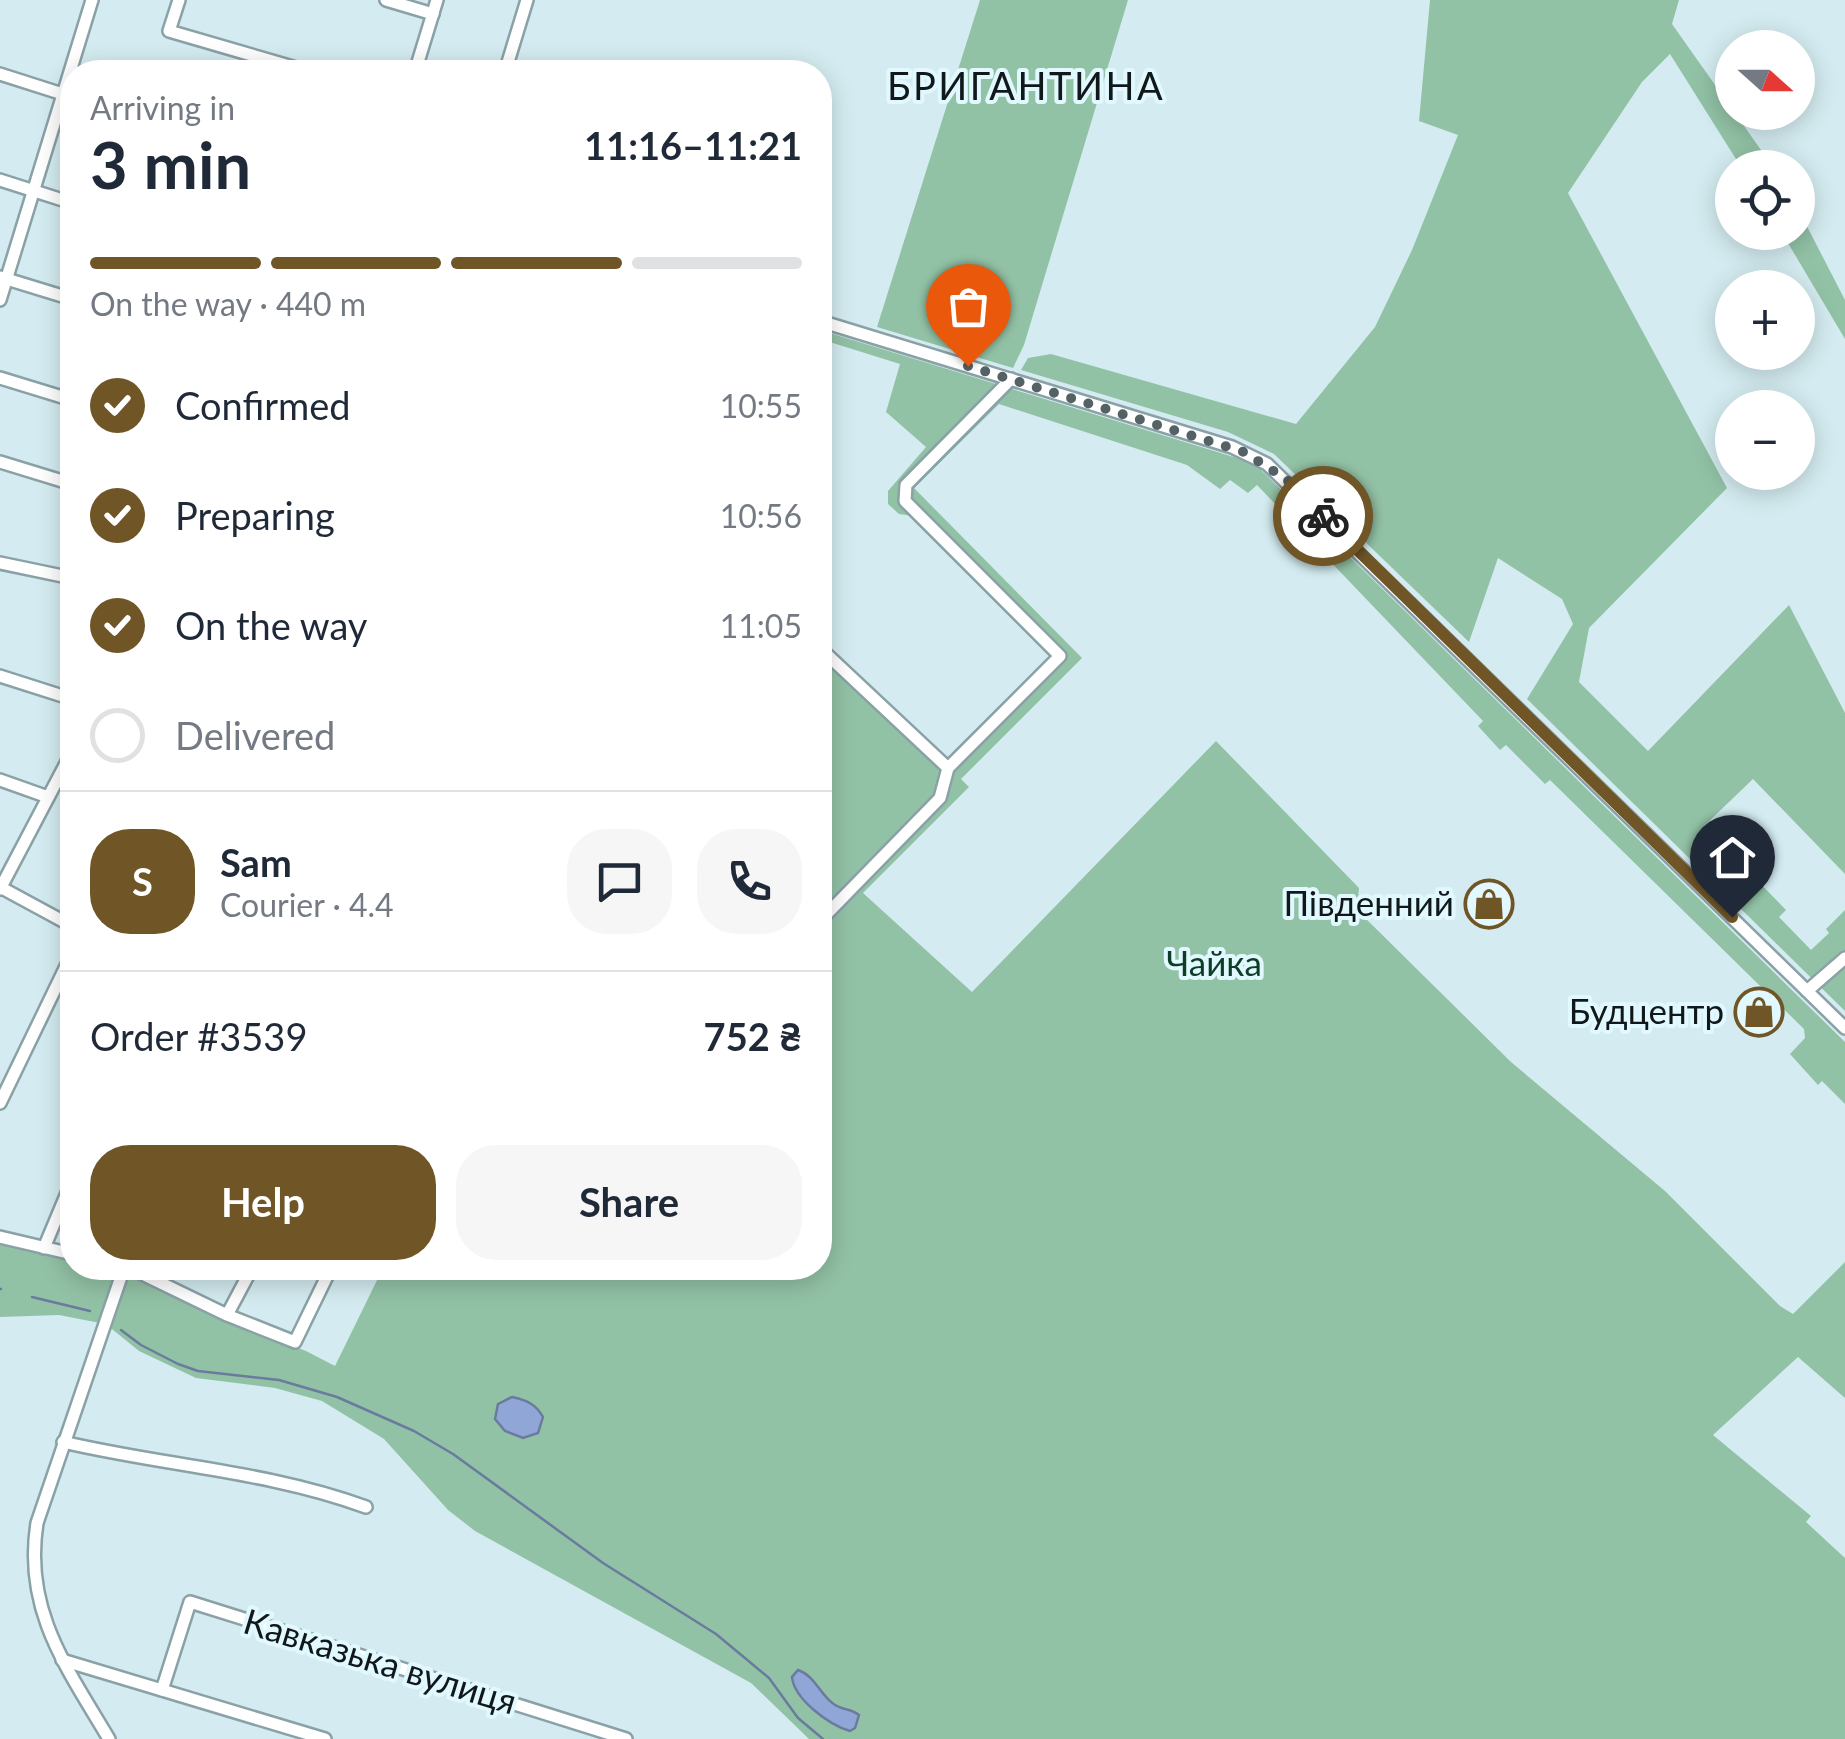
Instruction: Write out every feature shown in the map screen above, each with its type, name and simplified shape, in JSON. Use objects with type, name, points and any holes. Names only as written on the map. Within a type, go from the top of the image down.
[{"type":"street","points":[[77,60],[92,0]]},
{"type":"street","points":[[179,0],[170,31],[269,60]]},
{"type":"street","points":[[386,0],[433,14]]},
{"type":"street","points":[[419,60],[437,0]]},
{"type":"street","points":[[509,60],[527,0]]},
{"type":"street","points":[[0,74],[60,93]]},
{"type":"street","points":[[0,300],[3,278],[60,118]]},
{"type":"street","points":[[0,180],[60,199]]},
{"type":"street","points":[[3,278],[60,295]]},
{"type":"street","points":[[832,325],[1232,446],[1267,464],[1845,1028]]},
{"type":"street","points":[[0,378],[60,396]]},
{"type":"street","points":[[832,909],[940,798],[948,768],[1060,656],[905,501],[906,485],[1011,379]]},
{"type":"street","points":[[0,462],[60,480]]},
{"type":"street","points":[[0,563],[60,576]]},
{"type":"street","points":[[832,659],[948,768]]},
{"type":"street","points":[[0,676],[60,695]]},
{"type":"street","points":[[60,774],[0,888],[60,920]]},
{"type":"street","points":[[0,780],[48,797]]},
{"type":"street","points":[[1808,991],[1845,958]]},
{"type":"street","points":[[0,1104],[60,979]]},
{"type":"street","points":[[44,1248],[60,1210]]},
{"type":"street","points":[[0,1236],[60,1251]]},
{"type":"street","points":[[108,1739],[62,1660],[38,1601],[32,1549],[64,1442],[123,1280]]},
{"type":"street","points":[[153,1280],[296,1342],[326,1280]]},
{"type":"street","points":[[228,1315],[246,1280]]},
{"type":"street","points":[[64,1442],[134,1458],[290,1482],[366,1506]]},
{"type":"street","name":"Кавказька вулиця","points":[[162,1690],[190,1602],[626,1739]]},
{"type":"street","points":[[62,1660],[325,1739]]},
{"type":"green space","points":[[980,0],[1128,0],[1024,345],[1013,368],[877,327]]},
{"type":"green space","points":[[1430,0],[1679,0],[1672,24],[1715,85],[1715,126],[1670,54],[1642,82],[1568,193],[1715,466],[1715,490],[1725,490],[1589,628],[1579,682],[1648,751],[1789,605],[1845,713],[1845,874],[1753,779],[1704,826],[1786,910],[1779,917],[1811,950],[1845,910],[1845,1011],[1527,699],[1573,624],[1562,599],[1498,558],[1469,642],[1274,454],[1228,432],[1021,370],[1028,358],[1051,354],[1296,424],[1375,327],[1412,250],[1458,135],[1419,121]]},
{"type":"green space","points":[[1718,130],[1747,130],[1761,150],[1730,150]]},
{"type":"green space","points":[[1815,242],[1845,300],[1845,339],[1815,289],[1815,270],[1804,270],[1792,250],[1815,250]]},
{"type":"green space","name":"Чайка","points":[[832,334],[1237,458],[1261,470],[1845,1042],[1845,1104],[1822,1081],[1818,1085],[1790,1054],[1805,1038],[1804,1029],[1550,780],[1545,784],[1506,745],[1500,750],[1478,726],[1483,721],[1257,485],[1248,493],[1230,480],[1220,489],[1187,465],[999,404],[914,488],[1082,658],[961,779],[969,787],[863,893],[972,992],[1216,741],[1359,888],[1357,910],[1511,1062],[1665,1191],[1780,1306],[1793,1314],[1845,1262],[1845,1398],[1798,1357],[1713,1435],[1811,1516],[1806,1522],[1845,1558],[1845,1739],[809,1739],[751,1683],[475,1531],[448,1510],[384,1439],[322,1401],[275,1388],[196,1378],[139,1351],[107,1325],[124,1280],[144,1280],[335,1366],[377,1280],[832,1280],[832,914],[944,801],[954,767],[1053,656],[914,516],[899,514],[888,504],[888,491],[926,447],[886,412],[900,364],[832,343]]},
{"type":"green space","points":[[832,666],[941,770],[934,798],[832,904]]},
{"type":"green space","points":[[0,1243],[60,1258],[60,1280],[115,1280],[100,1323],[59,1315],[0,1317]]},
{"type":"water","points":[[512,1397],[530,1403],[543,1417],[538,1433],[523,1438],[505,1431],[495,1419],[498,1404]]},
{"type":"water","points":[[798,1670],[835,1705],[859,1715],[855,1728],[850,1731],[832,1723],[806,1702],[792,1677]]},
{"type":"waterway","points":[[32,1297],[90,1311]]},
{"type":"waterway","points":[[121,1330],[141,1345],[198,1371],[279,1380],[337,1397],[414,1431],[453,1454],[603,1563],[716,1634],[769,1678],[798,1718],[823,1739]]},
{"type":"way so far","points":[[968,366],[1232,446],[1267,464],[1323,516]]},
{"type":"place","name":"Південний","points":[[1489,904]]},
{"type":"place","name":"Будцентр","points":[[1759,1012]]},
{"type":"district","name":"БРИГАНТИНА","points":[[1026,87]]},
{"type":"route","points":[[1323,516],[1732,917]]}]
